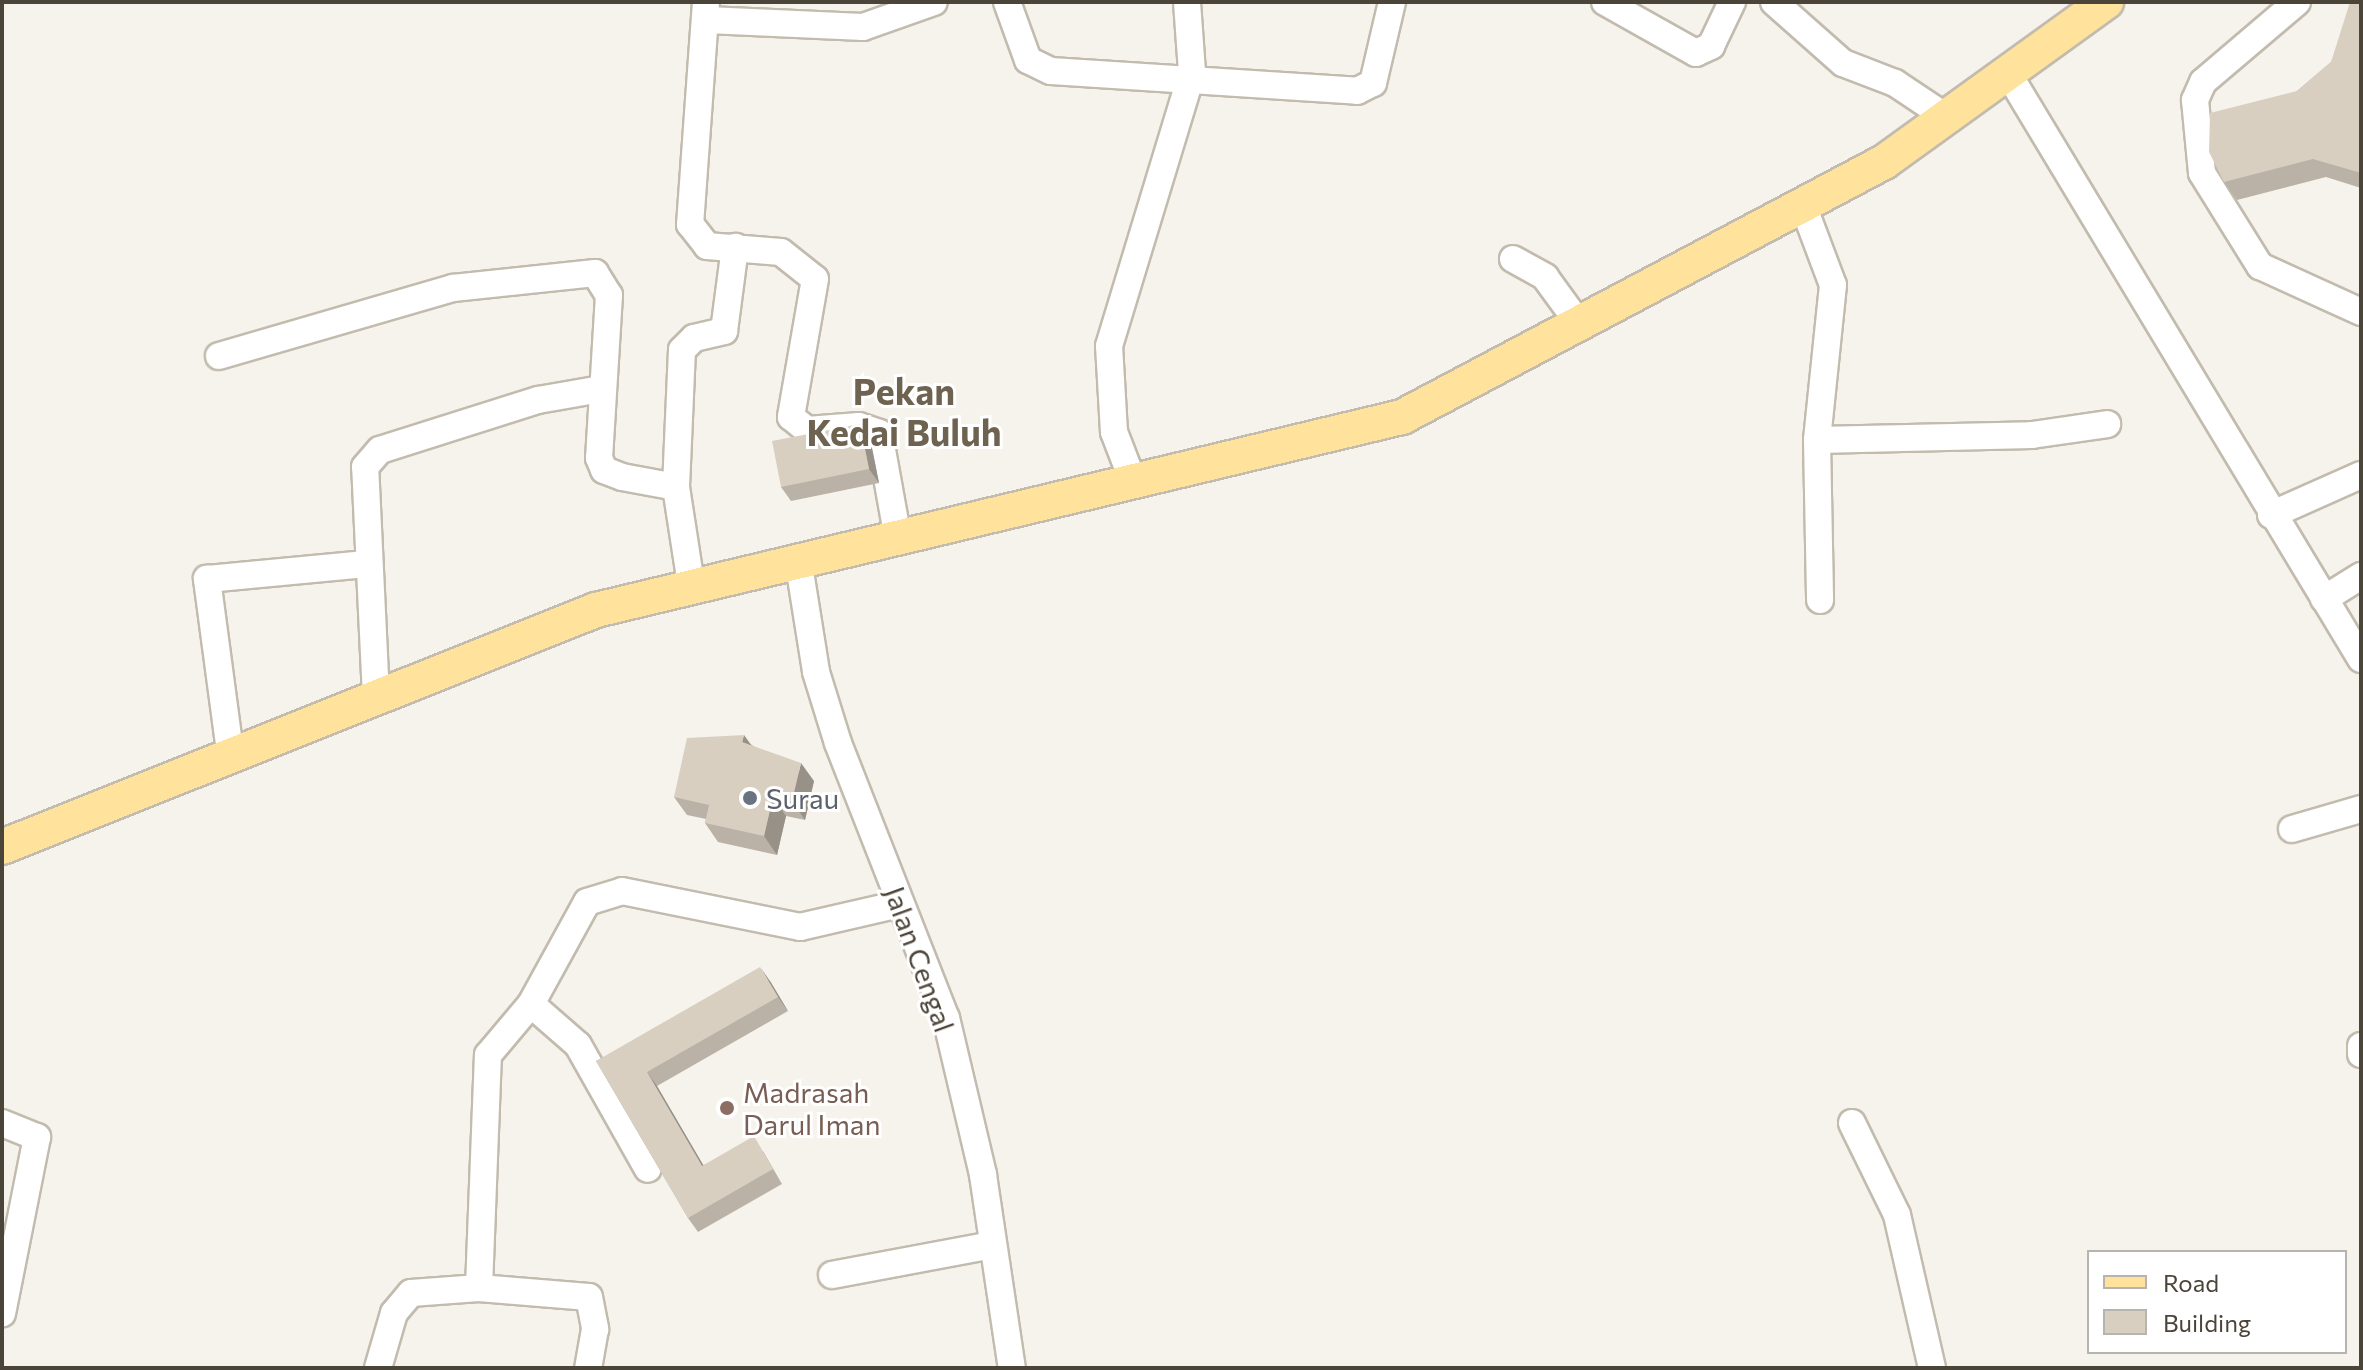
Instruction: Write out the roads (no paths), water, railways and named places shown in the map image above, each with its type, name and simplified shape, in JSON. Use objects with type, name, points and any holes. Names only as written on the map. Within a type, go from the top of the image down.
[{"type":"main road","points":[[2,847],[231,759],[550,625],[691,584],[1134,484],[1402,417],[1804,208],[1949,119],[2106,2]]},
{"type":"street","points":[[898,539],[879,433],[859,426],[807,430],[791,417],[815,279],[781,252],[698,241],[690,224],[706,11],[863,27],[934,2]]},
{"type":"street","points":[[1007,2],[1022,48],[1038,67],[1189,83],[1368,88],[1392,2]]},
{"type":"street","points":[[1134,484],[1114,432],[1109,346],[1189,83],[1194,36],[1187,2]]},
{"type":"street","points":[[1605,2],[1696,53],[1711,46],[1732,2]]},
{"type":"street","points":[[1774,2],[1843,63],[1895,83],[1949,119]]},
{"type":"street","points":[[2297,2],[2203,82],[2195,100],[2202,173],[2260,266],[2361,312]]},
{"type":"street","points":[[2009,75],[2271,515],[2361,659]]},
{"type":"street","points":[[1804,208],[1833,285],[1817,440],[1820,600]]},
{"type":"street","points":[[691,584],[676,487],[682,350],[694,338],[724,331],[735,247]]},
{"type":"street","points":[[1513,259],[1545,277],[1580,325]]},
{"type":"street","points":[[219,356],[453,288],[595,273],[609,295],[601,389],[604,470],[676,487]]},
{"type":"street","points":[[376,697],[366,564],[365,467],[380,450],[538,400],[601,389]]},
{"type":"street","points":[[1817,440],[2032,435],[2107,424]]},
{"type":"street","points":[[2271,515],[2361,475]]},
{"type":"street","name":"Jalan Cengal","points":[[798,559],[816,672],[900,904],[946,1018],[992,1245],[1012,1368]]},
{"type":"street","points":[[231,759],[207,579],[366,564]]},
{"type":"street","points":[[2324,599],[2361,576]]},
{"type":"street","points":[[2292,829],[2361,809]]},
{"type":"street","points":[[479,1288],[488,1055],[531,1004],[587,902],[602,892],[800,927],[900,904]]},
{"type":"street","points":[[531,1004],[578,1045],[648,1169]]},
{"type":"street","points":[[2361,1046],[2361,1054]]},
{"type":"street","points":[[2,1123],[37,1137],[2,1314]]},
{"type":"street","points":[[1852,1123],[1897,1215],[1932,1368]]},
{"type":"street","points":[[832,1275],[992,1245]]},
{"type":"street","points":[[378,1368],[394,1313],[411,1293],[479,1288],[589,1297],[595,1329],[588,1368]]},
{"type":"place","name":"Surau","points":[[750,798]]},
{"type":"place","name":"Madrasah Darul Iman","points":[[727,1108]]},
{"type":"district","name":"Pekan Kedai Buluh","points":[[904,410]]}]
